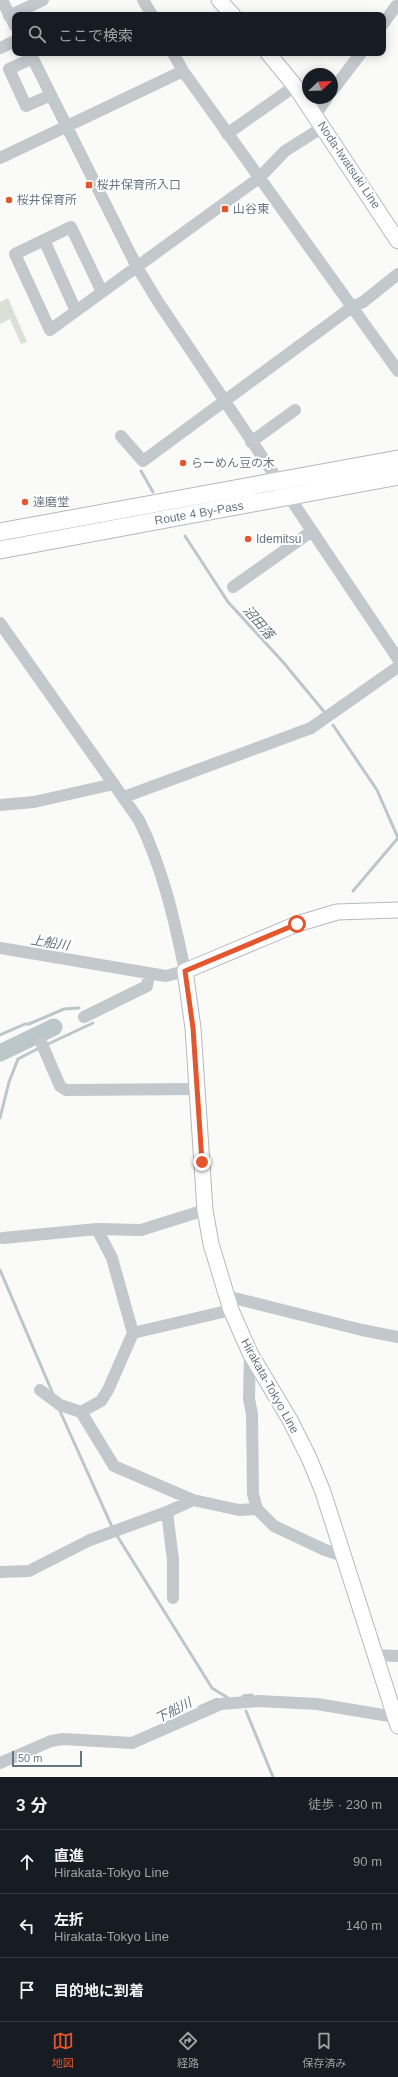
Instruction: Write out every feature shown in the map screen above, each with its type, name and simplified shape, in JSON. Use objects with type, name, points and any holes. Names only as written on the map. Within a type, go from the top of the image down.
[{"type":"highway","name":"Route 4 By-Pass","points":[[0,532],[398,459]]},
{"type":"highway","name":"Route 4 By-Pass","points":[[0,550],[398,476]]},
{"type":"main road","points":[[219,0],[230,12]]},
{"type":"main road","name":"Noda-Iwatsuki Line","points":[[270,56],[295,86],[398,241]]},
{"type":"main road","points":[[185,971],[297,924],[337,912],[398,910]]},
{"type":"main road","name":"Hirakata-Tokyo Line","points":[[185,971],[193,1028],[205,1210],[211,1244],[228,1303],[250,1353],[290,1420],[309,1458],[322,1492],[396,1722]]},
{"type":"street","points":[[2,0],[12,21]]},
{"type":"street","points":[[25,12],[43,0]]},
{"type":"street","points":[[143,0],[150,12]]},
{"type":"street","points":[[386,20],[396,6]]},
{"type":"street","points":[[0,48],[12,42]]},
{"type":"street","points":[[51,95],[26,106],[9,69],[31,56],[67,126],[137,267],[251,442],[398,659]]},
{"type":"street","points":[[175,56],[183,71],[398,371]]},
{"type":"street","points":[[338,83],[359,56]]},
{"type":"street","points":[[0,158],[183,71]]},
{"type":"street","points":[[228,134],[295,86]]},
{"type":"street","points":[[102,292],[71,227],[14,254],[50,330],[259,178],[285,151],[319,121],[325,104]]},
{"type":"street","points":[[44,240],[76,311]]},
{"type":"street","points":[[121,436],[143,461],[352,307],[362,302],[398,274]]},
{"type":"street","points":[[251,442],[295,410]]},
{"type":"street","points":[[233,587],[312,530]]},
{"type":"street","points":[[0,623],[139,820],[154,850],[169,898],[185,971],[166,976],[0,948]]},
{"type":"street","points":[[124,797],[311,728],[398,667]]},
{"type":"street","points":[[0,805],[34,802],[114,784]]},
{"type":"street","points":[[84,1017],[147,986],[149,973]]},
{"type":"street","points":[[41,1042],[60,1086],[66,1090],[198,1089]]},
{"type":"street","points":[[3,1238],[97,1229],[142,1230],[205,1210]]},
{"type":"street","points":[[81,1412],[101,1401],[108,1390],[133,1333],[112,1258],[97,1229]]},
{"type":"street","points":[[133,1333],[228,1303],[398,1337]]},
{"type":"street","points":[[250,1353],[249,1399],[252,1414],[253,1494],[257,1509],[274,1526],[324,1550],[343,1556]]},
{"type":"street","points":[[40,1390],[60,1405],[81,1412],[114,1466],[193,1500],[239,1510],[257,1509]]},
{"type":"street","points":[[0,1572],[29,1571],[90,1540],[167,1512],[193,1500]]},
{"type":"street","points":[[167,1512],[173,1560],[173,1598]]},
{"type":"street","points":[[375,1655],[398,1656]]},
{"type":"street","points":[[0,1763],[51,1741],[63,1739],[132,1742],[221,1704],[258,1701],[317,1704],[396,1722]]},
{"type":"shaded area","points":[[8,298],[27,342],[21,344],[10,319],[0,324],[0,302]]},
{"type":"waterway","name":"沼田落","points":[[141,471],[153,492]]},
{"type":"waterway","name":"沼田落","points":[[185,536],[228,602],[283,662],[326,714]]},
{"type":"waterway","name":"沼田落","points":[[333,725],[377,790],[398,838]]},
{"type":"waterway","points":[[353,891],[398,838]]},
{"type":"waterway","points":[[0,1035],[64,1009],[79,1008]]},
{"type":"waterway","points":[[46,1045],[93,1023]]},
{"type":"waterway","points":[[0,1053],[54,1027]]},
{"type":"waterway","points":[[0,1118],[9,1082],[18,1059],[41,1047]]},
{"type":"waterway","points":[[0,1270],[53,1394]]},
{"type":"waterway","points":[[59,1409],[113,1529]]},
{"type":"waterway","points":[[116,1534],[212,1688],[228,1698]]},
{"type":"waterway","name":"下船川","points":[[243,1696],[252,1695]]},
{"type":"waterway","name":"下船川","points":[[199,1707],[217,1699]]},
{"type":"waterway","points":[[246,1711],[273,1777]]},
{"type":"place","name":"桜井保育所入口","points":[[89,185]]},
{"type":"place","name":"桜井保育所","points":[[9,200]]},
{"type":"place","name":"山谷東","points":[[225,209]]},
{"type":"place","name":"らーめん豆の木","points":[[183,463]]},
{"type":"place","name":"達磨堂","points":[[25,502]]},
{"type":"place","name":"Idemitsu","points":[[248,539]]},
{"type":"route","points":[[202,1162],[193,1028],[185,971],[297,924]]},
{"type":"water label","name":"上船川","points":[[50,942]]}]
